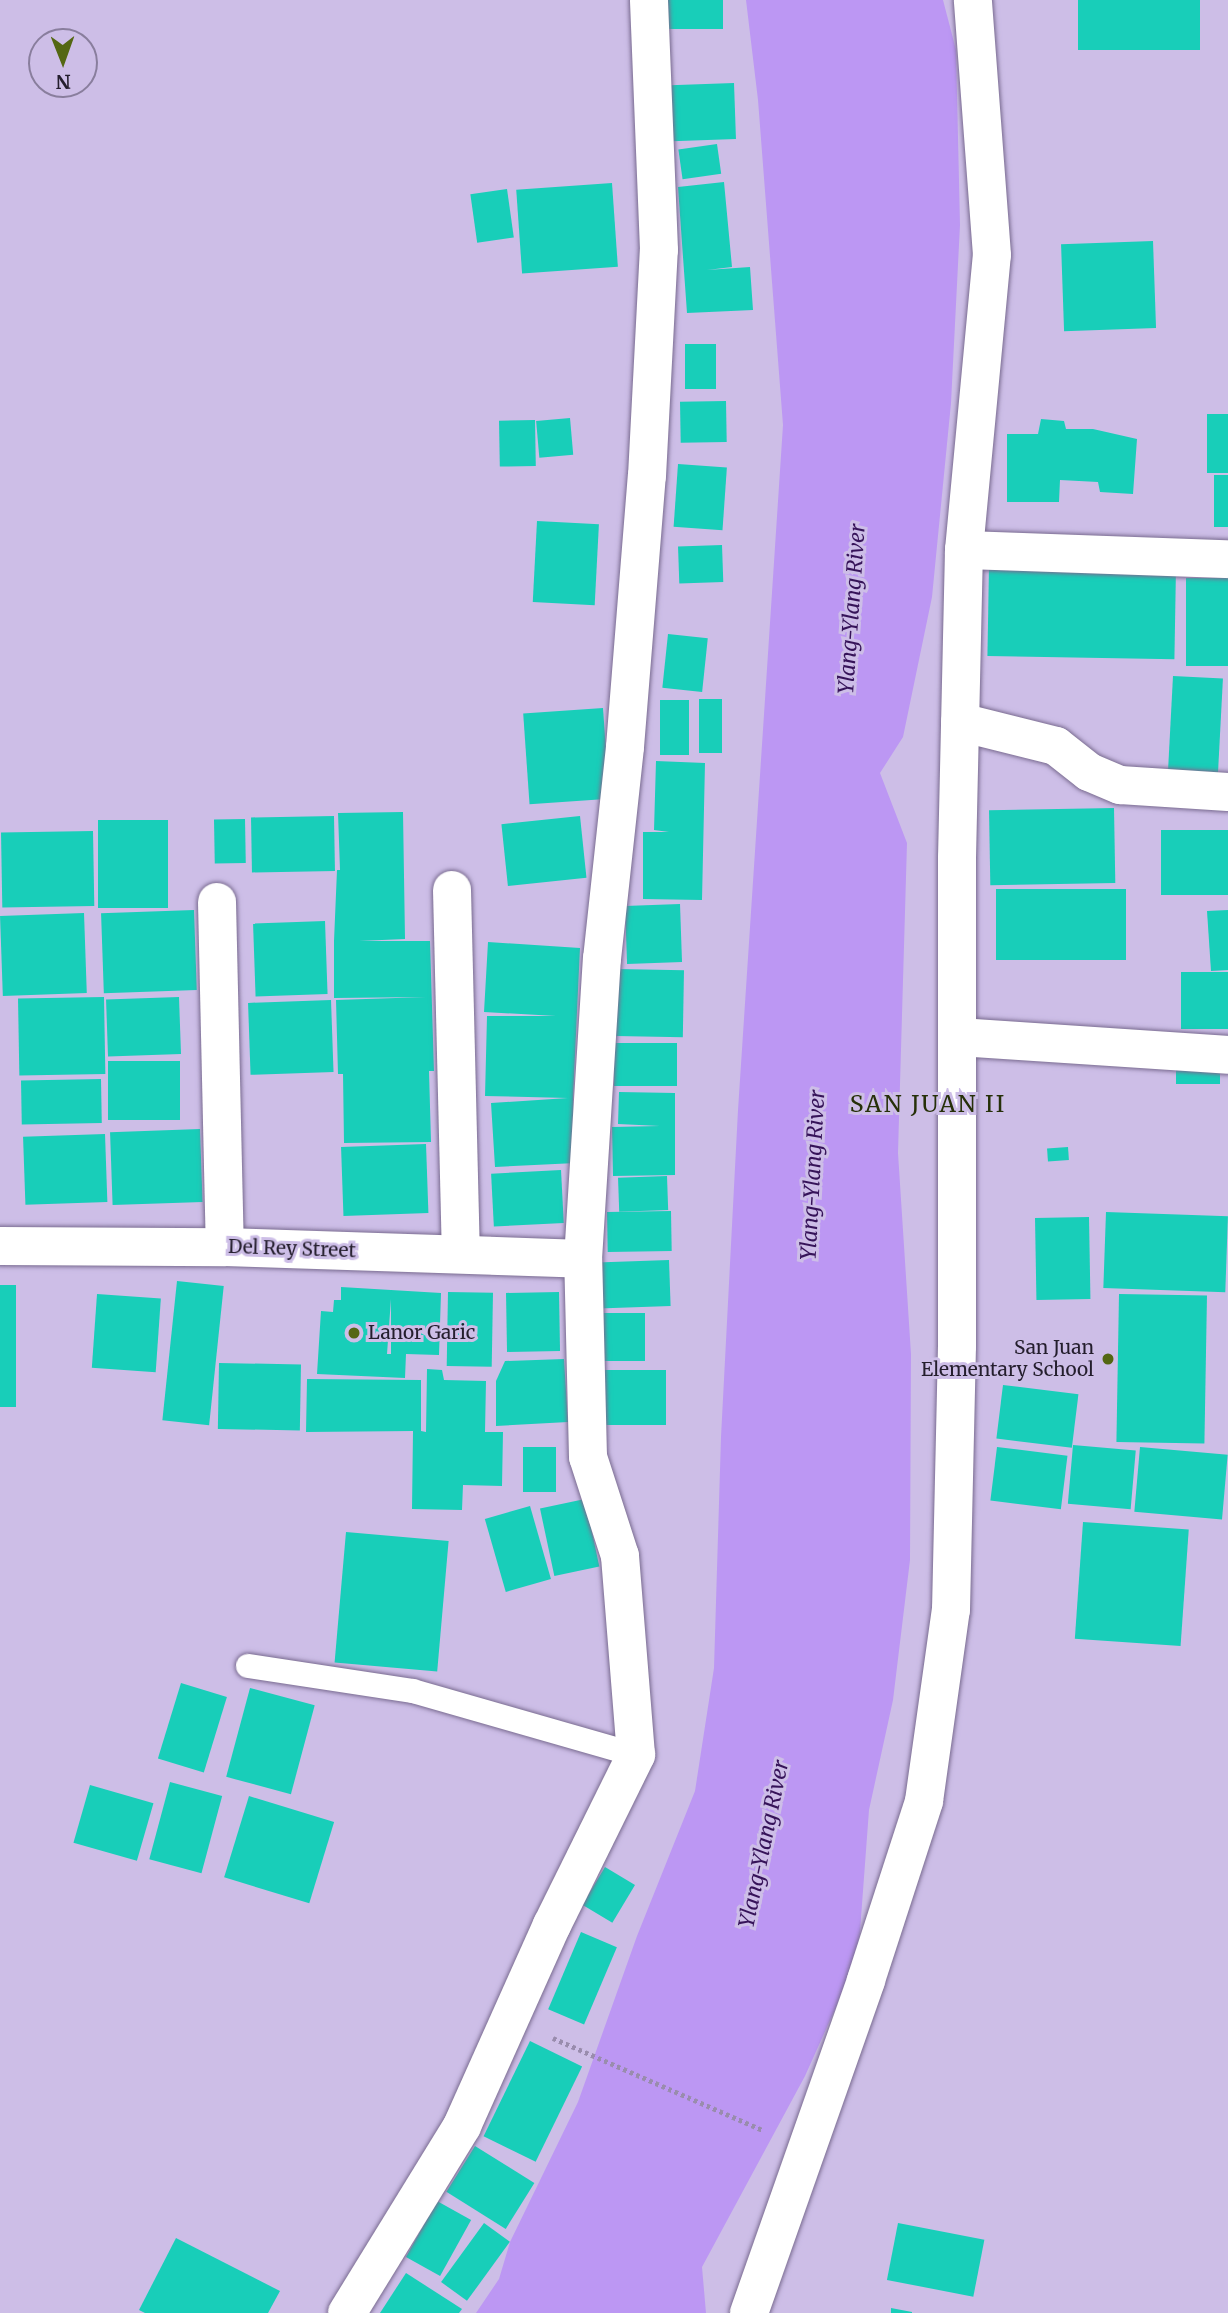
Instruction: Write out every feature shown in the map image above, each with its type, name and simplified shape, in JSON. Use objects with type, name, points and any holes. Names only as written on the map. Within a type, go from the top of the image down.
[{"type":"street","points":[[347,2313],[462,2126],[552,1926],[636,1755],[620,1556],[588,1457],[583,1259],[602,959],[625,747],[647,476],[659,263],[649,0]]},
{"type":"street","points":[[749,2313],[866,1980],[924,1801],[951,1610],[957,1346],[957,858],[964,550],[992,255],[972,0]]},
{"type":"street","points":[[964,550],[1228,559]]},
{"type":"street","points":[[960,722],[1056,746],[1089,772],[1120,785],[1228,792]]},
{"type":"street","points":[[452,890],[461,1254]]},
{"type":"street","points":[[217,902],[225,1247]]},
{"type":"street","points":[[959,1037],[1228,1055]]},
{"type":"street","name":"Del Rey Street","points":[[0,1246],[225,1247],[583,1259]]},
{"type":"lane","points":[[248,1666],[413,1691],[636,1755]]},
{"type":"path","points":[[591,2056],[766,2132]]},
{"type":"water","name":"Ylang-Ylang River","points":[[746,0],[943,0],[956,50],[960,225],[951,403],[932,597],[903,737],[880,773],[907,843],[898,1153],[911,1354],[910,1560],[893,1700],[869,1810],[858,1958],[805,2076],[702,2267],[706,2313],[476,2313],[499,2279],[510,2242],[578,2102],[637,1936],[695,1791],[714,1668],[721,1437],[738,1110],[783,425],[758,100]]},
{"type":"building","points":[[665,0],[723,0],[723,29],[665,29]]},
{"type":"building","points":[[1078,0],[1200,0],[1200,50],[1078,50]]},
{"type":"building","points":[[734,83],[736,139],[665,141],[663,85]]},
{"type":"building","points":[[717,144],[721,174],[683,179],[678,149]]},
{"type":"building","points":[[724,182],[732,267],[707,270],[750,267],[753,310],[687,313],[678,187]]},
{"type":"building","points":[[612,183],[618,267],[522,273],[516,190]]},
{"type":"building","points":[[507,189],[514,238],[477,243],[470,194]]},
{"type":"building","points":[[1153,241],[1156,328],[1064,331],[1061,244]]},
{"type":"building","points":[[685,344],[716,344],[716,389],[685,389]]},
{"type":"building","points":[[726,401],[727,442],[681,443],[680,402]]},
{"type":"building","points":[[1207,414],[1228,414],[1228,473],[1207,473]]},
{"type":"building","points":[[570,418],[573,455],[539,458],[536,421]]},
{"type":"building","points":[[1041,419],[1064,421],[1066,429],[1093,429],[1137,439],[1133,494],[1100,492],[1098,482],[1060,480],[1059,502],[1007,502],[1007,434],[1038,434]]},
{"type":"building","points":[[535,420],[536,466],[500,467],[499,421]]},
{"type":"building","points":[[678,464],[727,467],[722,530],[674,527]]},
{"type":"building","points":[[1214,475],[1228,475],[1228,527],[1214,527]]},
{"type":"building","points":[[537,521],[599,524],[595,605],[533,602]]},
{"type":"building","points":[[722,545],[723,582],[679,584],[678,547]]},
{"type":"building","points":[[989,566],[1176,569],[1174,659],[987,656]]},
{"type":"building","points":[[1186,578],[1228,578],[1228,666],[1186,666]]},
{"type":"building","points":[[668,634],[708,638],[702,692],[662,688]]},
{"type":"building","points":[[1173,676],[1223,679],[1218,776],[1168,774]]},
{"type":"building","points":[[699,699],[722,699],[722,753],[699,753]]},
{"type":"building","points":[[660,700],[689,700],[689,755],[660,755]]},
{"type":"building","points":[[603,708],[609,799],[530,804],[523,714]]},
{"type":"building","points":[[656,761],[705,763],[702,900],[643,899],[643,832],[669,832],[654,830]]},
{"type":"building","points":[[1114,808],[1115,883],[990,885],[989,810]]},
{"type":"building","points":[[403,812],[405,939],[359,941],[430,941],[434,1071],[429,1071],[431,1142],[344,1143],[343,1074],[338,1074],[336,1000],[426,997],[334,998],[337,870],[340,870],[338,813]]},
{"type":"building","points":[[334,816],[335,871],[252,872],[251,817]]},
{"type":"building","points":[[580,816],[586,878],[508,886],[501,824]]},
{"type":"building","points":[[245,819],[246,863],[215,864],[214,820]]},
{"type":"building","points":[[98,820],[168,820],[168,908],[98,908]]},
{"type":"building","points":[[1161,830],[1228,830],[1228,895],[1161,895]]},
{"type":"building","points":[[93,831],[94,906],[2,908],[1,833]]},
{"type":"building","points":[[996,889],[1126,889],[1126,960],[996,960]]},
{"type":"building","points":[[680,904],[682,962],[627,964],[625,906]]},
{"type":"building","points":[[194,910],[197,990],[104,993],[101,913]]},
{"type":"building","points":[[1228,910],[1228,970],[1211,971],[1207,911]]},
{"type":"building","points":[[84,913],[87,993],[3,996],[0,916]]},
{"type":"building","points":[[325,921],[328,994],[256,996],[253,924]]},
{"type":"building","points":[[488,942],[580,948],[573,1098],[576,1163],[495,1167],[491,1103],[568,1098],[485,1096],[487,1016],[556,1016],[484,1012]]},
{"type":"building","points":[[617,969],[684,970],[683,1037],[616,1036]]},
{"type":"building","points":[[1181,972],[1228,972],[1228,1029],[1181,1029]]},
{"type":"building","points":[[104,997],[105,1074],[19,1075],[18,999]]},
{"type":"building","points":[[179,997],[181,1054],[108,1057],[106,1000]]},
{"type":"building","points":[[331,1000],[334,1072],[251,1075],[248,1003]]},
{"type":"building","points":[[614,1043],[677,1043],[677,1086],[614,1086]]},
{"type":"building","points":[[108,1061],[180,1061],[180,1120],[108,1120]]},
{"type":"building","points":[[1176,1062],[1220,1062],[1220,1084],[1176,1084]]},
{"type":"building","points":[[101,1079],[102,1123],[22,1124],[21,1080]]},
{"type":"building","points":[[619,1092],[675,1093],[675,1175],[613,1176],[612,1127],[660,1126],[618,1124]]},
{"type":"building","points":[[200,1129],[203,1202],[113,1205],[110,1132]]},
{"type":"building","points":[[105,1134],[107,1202],[25,1205],[23,1137]]},
{"type":"building","points":[[426,1144],[428,1213],[343,1216],[341,1147]]},
{"type":"building","points":[[1068,1147],[1069,1160],[1048,1161],[1047,1148]]},
{"type":"building","points":[[561,1170],[564,1223],[494,1227],[491,1174]]},
{"type":"building","points":[[667,1176],[668,1210],[619,1212],[618,1178]]},
{"type":"building","points":[[671,1211],[672,1251],[608,1252],[607,1212]]},
{"type":"building","points":[[1106,1212],[1228,1216],[1225,1292],[1103,1288]]},
{"type":"building","points":[[1089,1217],[1090,1299],[1036,1300],[1035,1218]]},
{"type":"building","points":[[669,1260],[671,1306],[599,1308],[597,1263]]},
{"type":"building","points":[[177,1281],[224,1286],[209,1425],[162,1420]]},
{"type":"building","points":[[0,1285],[16,1285],[16,1407],[0,1407]]},
{"type":"building","name":"Lanor Garic","points":[[341,1287],[441,1293],[439,1355],[406,1354],[405,1378],[317,1374],[321,1311],[333,1312],[334,1300],[341,1300]],"holes":[[[391,1299],[391,1354],[387,1354]]]},
{"type":"building","points":[[448,1292],[493,1293],[492,1367],[447,1366]]},
{"type":"building","points":[[559,1292],[560,1351],[507,1352],[506,1293]]},
{"type":"building","points":[[97,1294],[161,1298],[156,1372],[92,1368]]},
{"type":"building","points":[[1119,1294],[1207,1296],[1204,1444],[1116,1442]]},
{"type":"building","points":[[601,1313],[645,1313],[645,1361],[601,1361]]},
{"type":"building","points":[[564,1359],[568,1422],[496,1426],[496,1381],[505,1361]]},
{"type":"building","points":[[219,1363],[301,1364],[300,1430],[218,1429]]},
{"type":"building","points":[[427,1369],[442,1370],[444,1380],[486,1381],[485,1432],[503,1432],[502,1486],[463,1485],[462,1510],[412,1509],[413,1431],[306,1432],[307,1379],[421,1380],[421,1431],[426,1432]]},
{"type":"building","points":[[601,1370],[666,1370],[666,1425],[601,1425]]},
{"type":"building","points":[[1003,1385],[1078,1394],[1072,1448],[996,1439]]},
{"type":"building","points":[[1073,1445],[1136,1450],[1131,1509],[1068,1504]]},
{"type":"building","points":[[523,1447],[556,1447],[556,1492],[523,1492]]},
{"type":"building","points":[[997,1447],[1067,1456],[1061,1509],[990,1501]]},
{"type":"building","points":[[1140,1447],[1228,1455],[1222,1519],[1134,1512]]},
{"type":"building","points":[[585,1499],[599,1566],[554,1576],[540,1509]]},
{"type":"building","points":[[530,1506],[551,1579],[506,1592],[485,1519]]},
{"type":"building","points":[[1083,1522],[1189,1529],[1181,1646],[1075,1639]]},
{"type":"building","points":[[346,1532],[449,1541],[437,1671],[335,1663]]},
{"type":"building","points":[[181,1683],[227,1697],[204,1773],[158,1759]]},
{"type":"building","points":[[250,1688],[315,1705],[291,1794],[226,1777]]},
{"type":"building","points":[[170,1782],[222,1796],[201,1873],[149,1859]]},
{"type":"building","points":[[90,1785],[153,1803],[137,1861],[73,1843]]},
{"type":"building","points":[[249,1796],[334,1822],[309,1903],[224,1877]]},
{"type":"building","points":[[605,1867],[635,1885],[612,1923],[582,1905]]},
{"type":"building","points":[[581,1932],[617,1947],[584,2025],[548,2009]]},
{"type":"building","points":[[530,2041],[582,2066],[536,2162],[484,2136]]},
{"type":"building","points":[[475,2146],[534,2183],[506,2229],[446,2192]]},
{"type":"building","points":[[437,2201],[471,2220],[440,2276],[406,2257]]},
{"type":"building","points":[[484,2223],[510,2242],[467,2301],[441,2282]]},
{"type":"building","points":[[898,2223],[984,2240],[973,2297],[887,2280]]},
{"type":"building","points":[[176,2238],[280,2291],[268,2313],[145,2313],[139,2310]]},
{"type":"building","points":[[406,2273],[462,2309],[459,2313],[380,2313]]},
{"type":"building","points":[[891,2308],[912,2312],[912,2313],[891,2313]]},
{"type":"place","name":"Lanor Garic","points":[[354,1333]]},
{"type":"place","name":"San Juan Elementary School","points":[[1108,1359]]},
{"type":"district","name":"SAN JUAN II","points":[[928,1104]]}]
